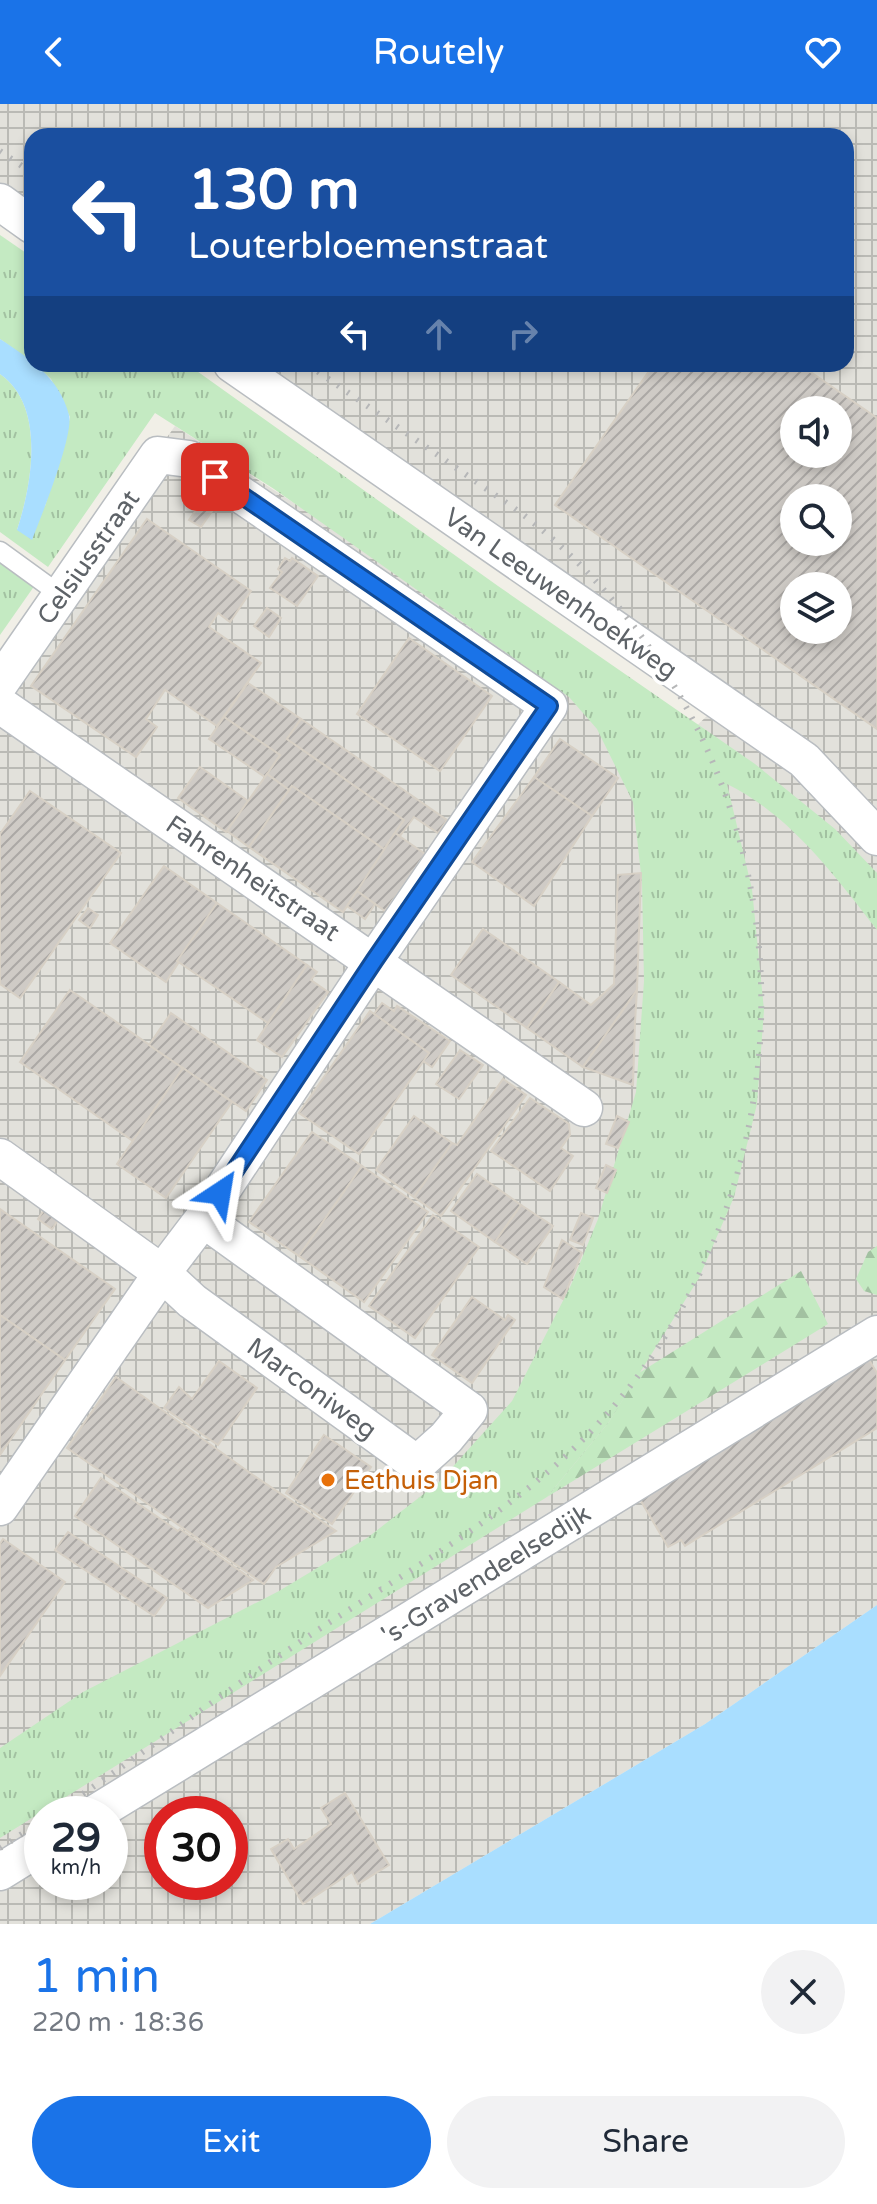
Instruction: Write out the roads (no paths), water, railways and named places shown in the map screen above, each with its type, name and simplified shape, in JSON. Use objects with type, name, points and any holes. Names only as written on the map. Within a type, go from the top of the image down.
[{"type":"street","points":[[0,202],[24,219]]},
{"type":"street","name":"Van Leeuwenhoekweg","points":[[244,372],[804,760],[877,837]]},
{"type":"street","name":"Celsiusstraat","points":[[0,683],[158,455],[189,459],[549,706],[374,961]]},
{"type":"street","name":"Fahrenheitstraat","points":[[0,705],[584,1108]]},
{"type":"street","points":[[0,1507],[162,1273],[203,1219],[374,961]]},
{"type":"street","name":"Marconiweg","points":[[0,1157],[162,1273],[192,1301],[417,1464],[446,1438],[469,1410],[203,1219]]},
{"type":"street","name":"'s-Gravendeelsedijk","points":[[123,1796],[877,1334]]},
{"type":"street","points":[[0,1872],[24,1857]]},
{"type":"lane","points":[[0,551],[62,596]]},
{"type":"water","points":[[0,339],[24,356],[24,372],[44,372],[58,390],[69,415],[62,457],[32,540],[17,530],[30,469],[30,425],[15,388],[0,374]]},
{"type":"water","points":[[877,1605],[877,1924],[370,1924],[705,1724]]},
{"type":"railway","points":[[0,151],[24,168]]},
{"type":"railway","points":[[79,1796],[261,1668],[495,1514],[558,1463],[614,1406],[661,1343],[699,1275],[729,1202],[749,1126],[760,1047],[760,969],[751,890],[721,782],[671,680],[604,590],[564,550],[521,513],[318,372]]},
{"type":"railway","points":[[0,1848],[24,1833]]},
{"type":"place","name":"Eethuis Djan","points":[[328,1480]]}]
